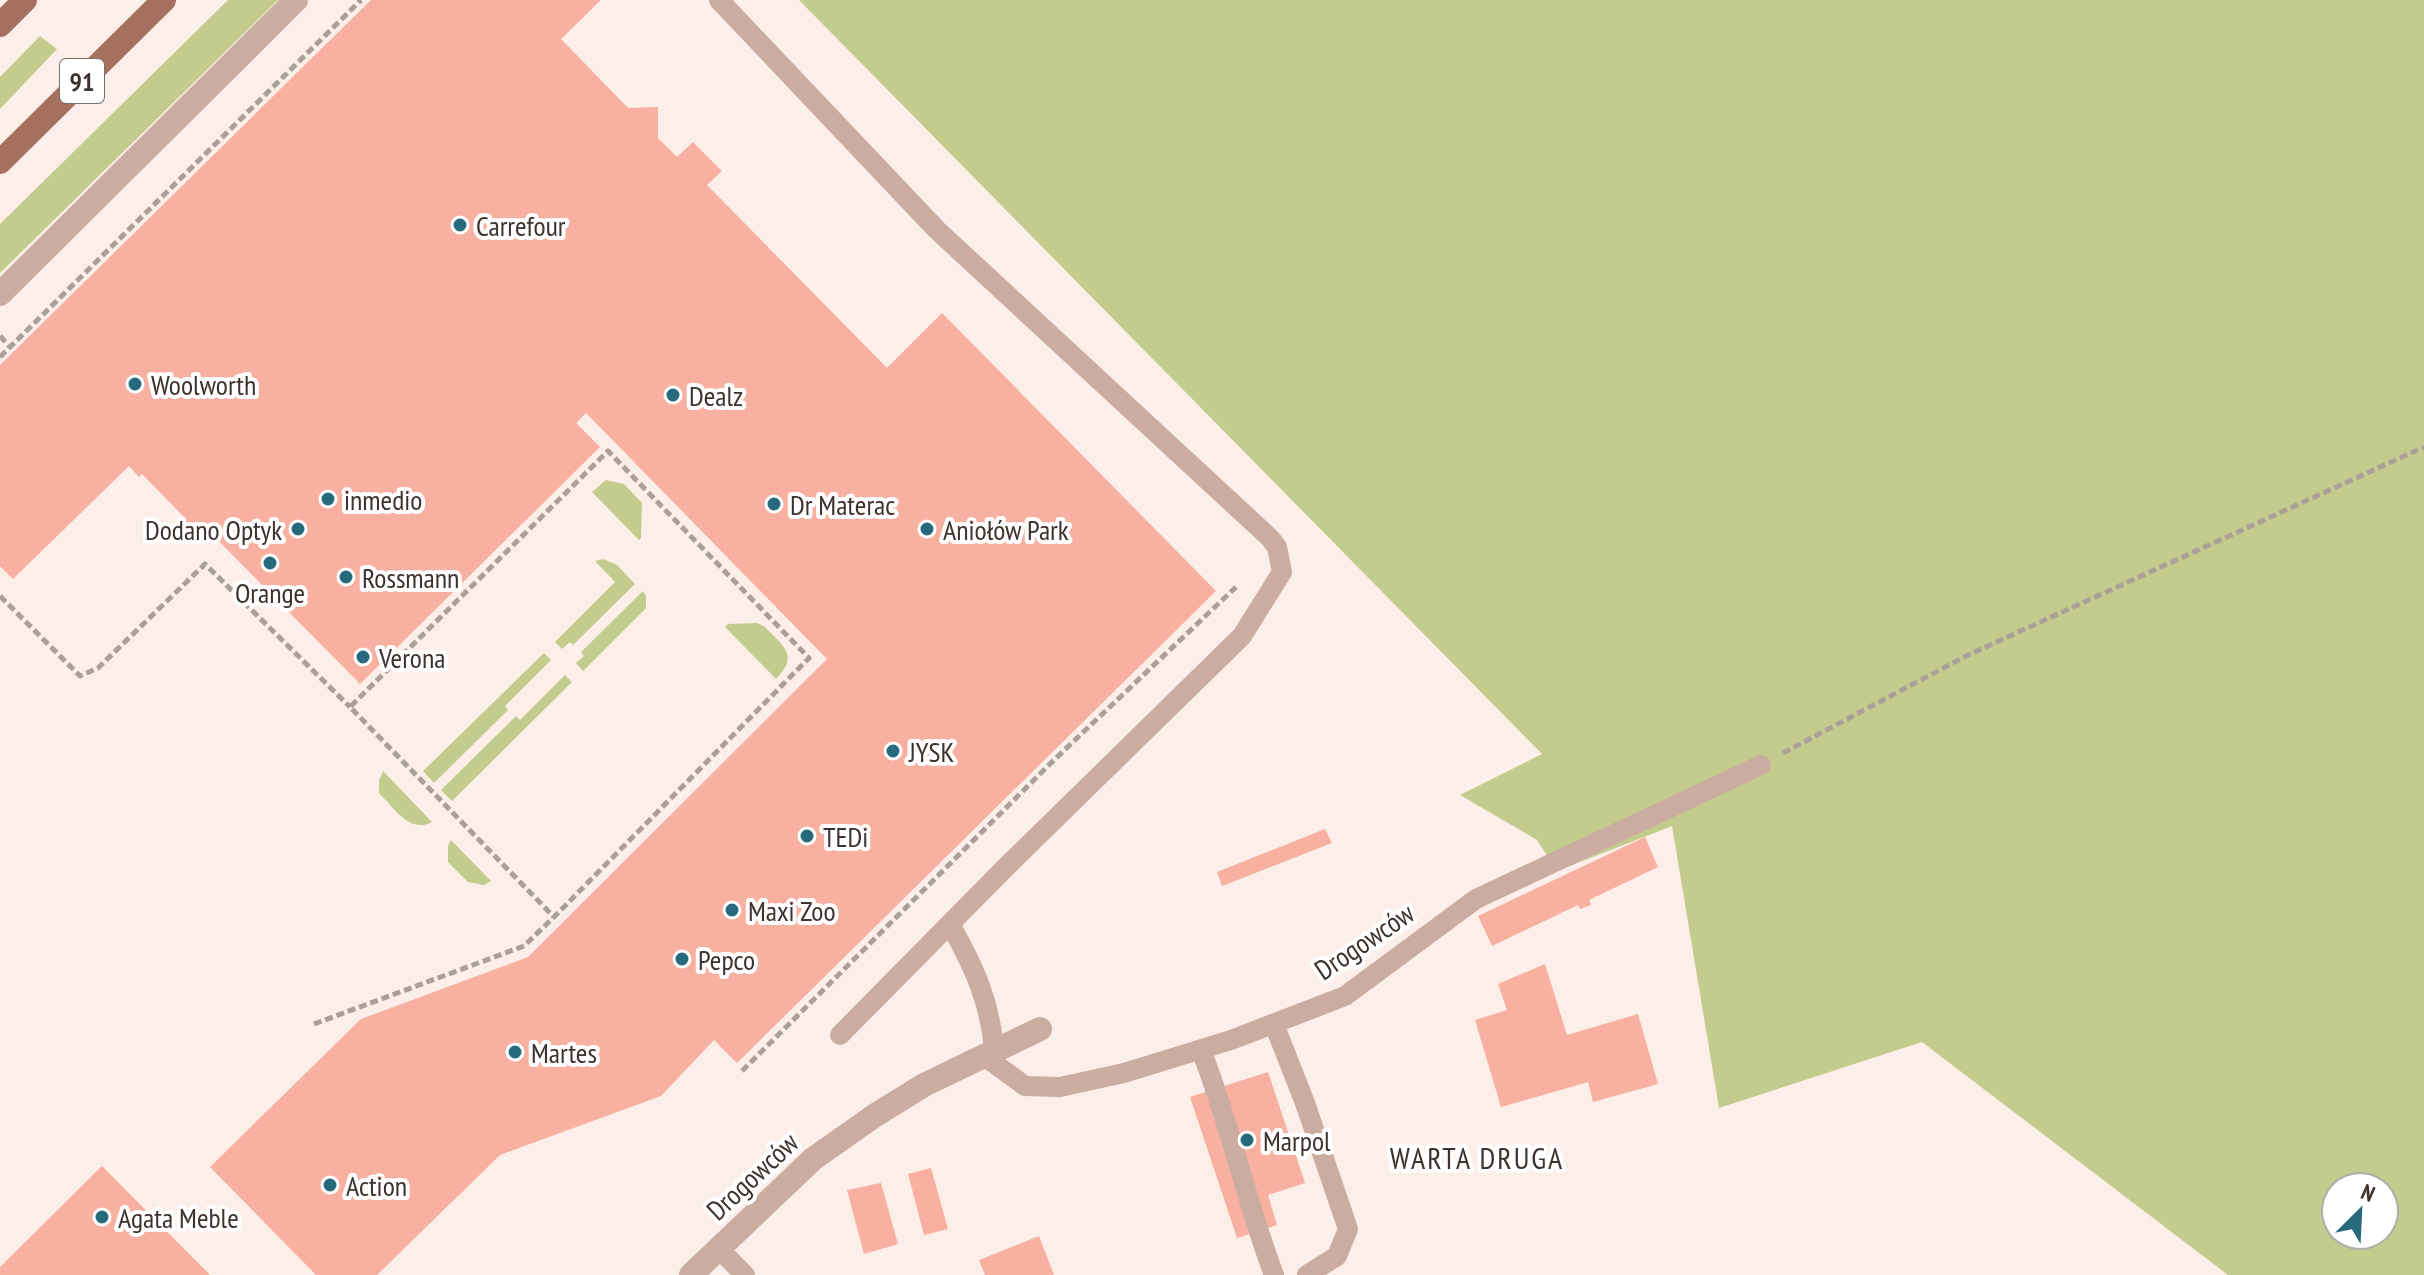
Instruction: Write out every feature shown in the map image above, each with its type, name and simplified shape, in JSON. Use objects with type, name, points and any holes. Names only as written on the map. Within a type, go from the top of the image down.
[{"type":"main road","points":[[0,25],[25,0]]},
{"type":"main road","name":"91","points":[[0,162],[164,0]]},
{"type":"street","points":[[0,294],[296,0]]},
{"type":"street","name":"Drogowców","points":[[691,1275],[813,1159],[899,1100],[1040,1029]]},
{"type":"lane","points":[[719,0],[937,230],[1277,547],[1282,572],[1242,636],[840,1035]]},
{"type":"lane","name":"Drogowców","points":[[989,1054],[1025,1086],[1060,1087],[1124,1073],[1274,1024],[1345,996],[1476,899],[1761,765]]},
{"type":"lane","points":[[950,924],[973,965],[985,995],[989,1054]]},
{"type":"lane","points":[[1274,1024],[1348,1229],[1337,1256],[1307,1275]]},
{"type":"lane","points":[[1201,1050],[1256,1229],[1274,1275]]},
{"type":"lane","points":[[718,1248],[745,1275]]},
{"type":"path","points":[[0,357],[361,0]]},
{"type":"path","points":[[0,336],[10,347]]},
{"type":"path","points":[[1761,765],[1968,655],[2424,447]]},
{"type":"path","points":[[314,1024],[524,946],[809,658],[608,451],[350,707]]},
{"type":"path","points":[[742,1071],[1055,759],[1277,547]]},
{"type":"path","points":[[0,596],[80,676],[98,668],[205,564],[350,707],[554,917]]},
{"type":"green space","points":[[228,0],[278,0],[0,273],[0,224]]},
{"type":"green space","points":[[799,0],[2424,0],[2424,1275],[2228,1275],[1922,1042],[1719,1108],[1672,826],[1557,871],[1537,840],[1460,795],[1542,754]]},
{"type":"green space","points":[[40,36],[57,49],[0,109],[0,77]]},
{"type":"green space","points":[[606,480],[624,484],[642,503],[639,540],[592,492]]},
{"type":"green space","points":[[603,559],[617,565],[635,584],[573,645],[570,642],[562,649],[555,642],[615,582],[595,561]]},
{"type":"green space","points":[[643,591],[646,608],[583,671],[576,663],[584,656],[581,652]]},
{"type":"green space","points":[[757,623],[779,641],[788,656],[786,666],[776,679],[725,627],[728,624]]},
{"type":"green space","points":[[544,653],[551,660],[505,706],[508,710],[434,783],[423,771]]},
{"type":"green space","points":[[565,675],[572,682],[452,801],[441,790],[516,716],[520,720]]},
{"type":"green space","points":[[383,771],[432,822],[417,825],[397,812],[379,793]]},
{"type":"green space","points":[[451,840],[491,881],[484,885],[468,882],[448,862]]},
{"type":"building","name":"Aniołów Park","points":[[371,0],[601,0],[561,39],[628,108],[658,107],[658,138],[677,157],[693,142],[722,171],[707,185],[887,368],[942,313],[1216,591],[737,1063],[714,1040],[661,1096],[500,1155],[377,1275],[316,1275],[210,1167],[361,1019],[528,957],[827,659],[586,413],[576,423],[600,447],[360,684],[204,526],[196,534],[184,522],[186,519],[142,474],[139,477],[129,466],[13,579],[0,566],[0,365]]},
{"type":"building","points":[[1325,829],[1332,843],[1222,886],[1217,872]]},
{"type":"building","points":[[1645,837],[1658,867],[1589,900],[1591,905],[1580,909],[1578,905],[1492,946],[1478,916]]},
{"type":"building","points":[[1545,964],[1567,1035],[1638,1014],[1658,1084],[1593,1102],[1588,1082],[1501,1107],[1475,1020],[1507,1010],[1498,984]]},
{"type":"building","name":"Marpol","points":[[1268,1072],[1305,1183],[1268,1195],[1277,1225],[1237,1238],[1190,1097]]},
{"type":"building","name":"Agata Meble","points":[[102,1166],[210,1275],[0,1275],[0,1267]]},
{"type":"building","points":[[931,1168],[948,1229],[924,1235],[908,1174]]},
{"type":"building","points":[[881,1183],[898,1244],[864,1254],[847,1190]]},
{"type":"building","points":[[1039,1236],[1054,1275],[985,1275],[979,1260]]},
{"type":"place","name":"Carrefour","points":[[460,225]]},
{"type":"place","name":"Woolworth","points":[[135,384]]},
{"type":"place","name":"Dealz","points":[[673,395]]},
{"type":"place","name":"inmedio","points":[[328,499]]},
{"type":"place","name":"Dr Materac","points":[[774,504]]},
{"type":"place","name":"Dodano Optyk","points":[[298,529]]},
{"type":"place","name":"Aniołów Park","points":[[927,529]]},
{"type":"place","name":"Orange","points":[[270,563]]},
{"type":"place","name":"Rossmann","points":[[346,577]]},
{"type":"place","name":"Verona","points":[[363,657]]},
{"type":"place","name":"JYSK","points":[[893,751]]},
{"type":"place","name":"TEDi","points":[[807,836]]},
{"type":"place","name":"Maxi Zoo","points":[[732,910]]},
{"type":"place","name":"Pepco","points":[[682,959]]},
{"type":"place","name":"Martes","points":[[515,1052]]},
{"type":"place","name":"Marpol","points":[[1247,1140]]},
{"type":"place","name":"Action","points":[[330,1185]]},
{"type":"place","name":"Agata Meble","points":[[102,1217]]},
{"type":"district","name":"WARTA DRUGA","points":[[1477,1157]]}]
